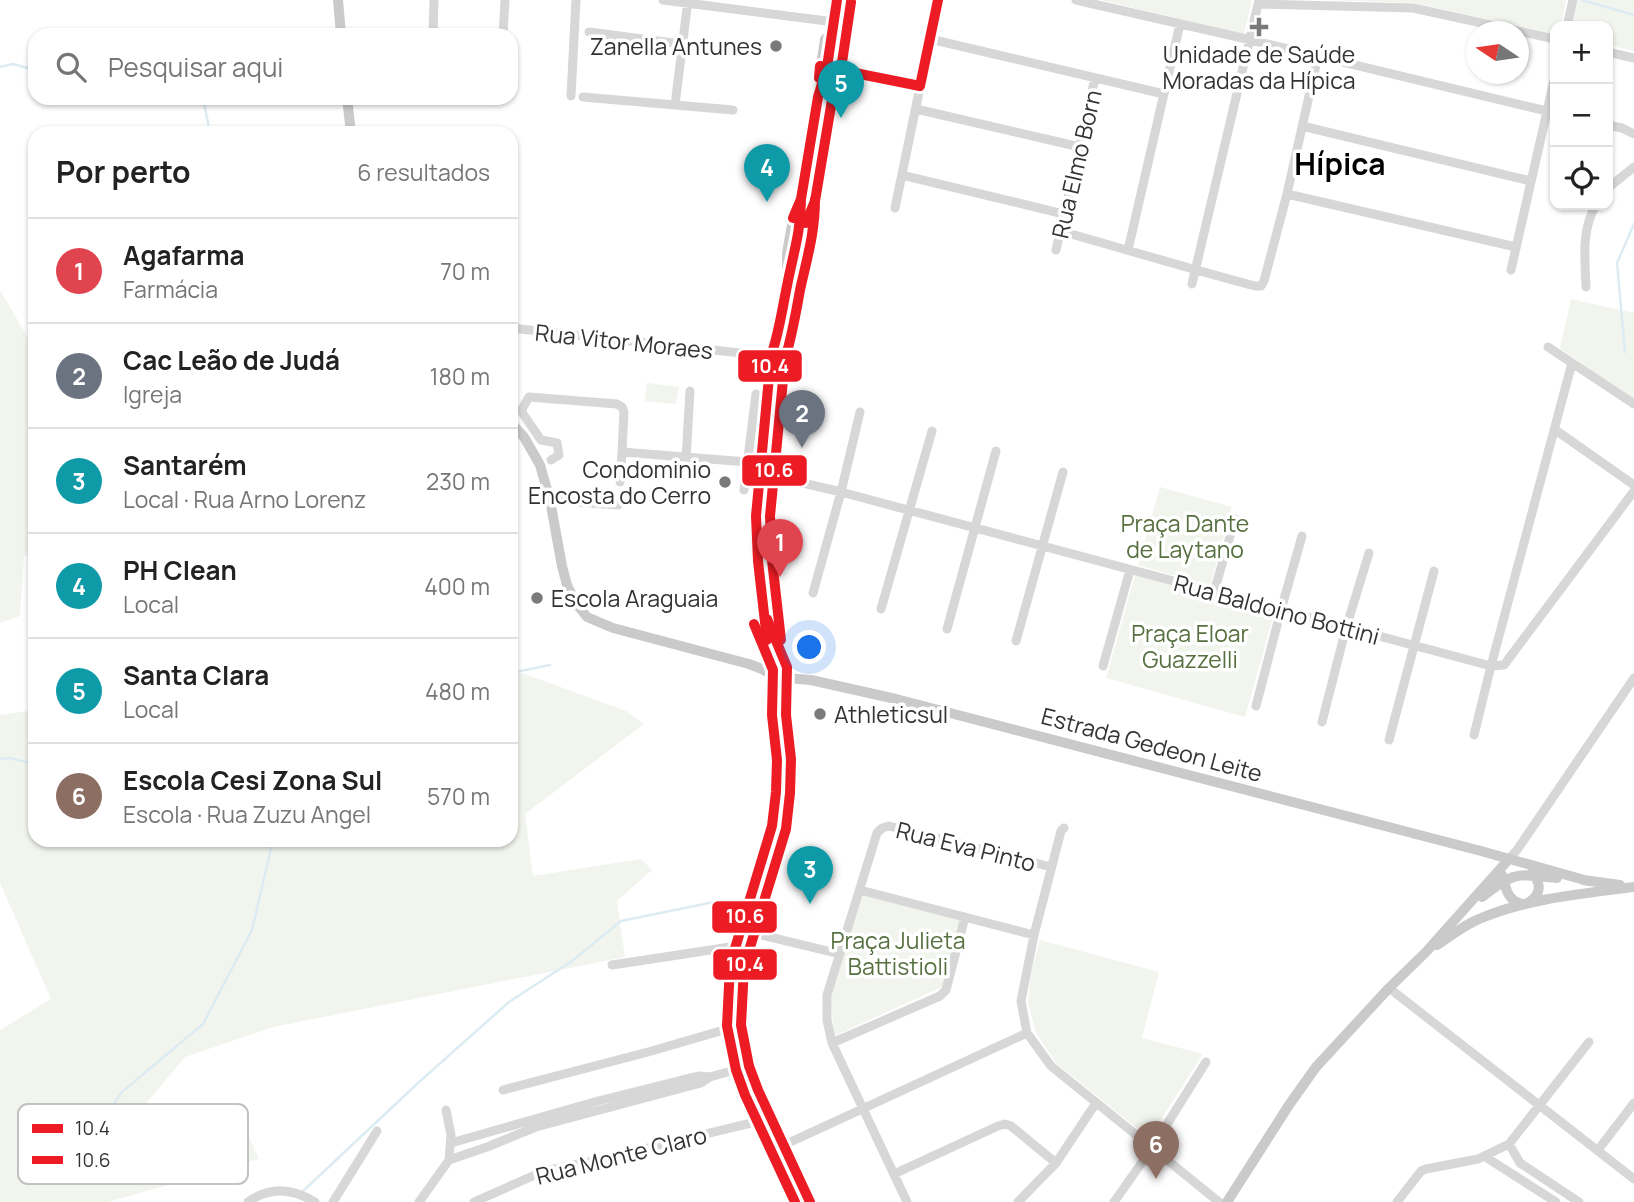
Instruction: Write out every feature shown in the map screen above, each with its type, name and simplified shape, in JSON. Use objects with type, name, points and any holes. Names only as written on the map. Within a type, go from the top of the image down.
[{"type":"main road","points":[[338,0],[340,28]]},
{"type":"main road","points":[[786,715],[768,659],[767,619],[758,563],[758,536],[764,516],[763,470],[774,428],[778,335],[791,253],[802,220],[801,199],[837,0]]},
{"type":"main road","points":[[348,105],[350,126]]},
{"type":"main road","name":"Estrada Gedeon Leite","points":[[518,431],[540,465],[550,500],[562,566],[575,602],[587,617],[613,628],[749,664],[781,678],[811,680],[896,699],[1588,881]]},
{"type":"main road","points":[[767,619],[785,660],[786,715],[791,759],[790,793],[786,829],[744,967],[741,1025],[749,1066],[758,1090],[810,1202]]},
{"type":"main road","name":"Estrada Gedeon Leite","points":[[749,664],[774,657],[785,660],[811,680]]},
{"type":"main road","name":"Estrada Gedeon Leite","points":[[1481,851],[1492,858],[1500,869]]},
{"type":"main road","points":[[1227,1202],[1316,1067],[1426,952],[1509,859]]},
{"type":"main road","points":[[1500,869],[1506,892],[1512,900],[1526,904],[1535,899],[1539,890],[1538,880],[1522,863]]},
{"type":"main road","points":[[1461,912],[1503,881],[1523,874],[1633,887]]},
{"type":"main road","points":[[1426,952],[1478,919],[1526,904],[1573,894],[1633,887]]},
{"type":"street","points":[[433,28],[434,0]]},
{"type":"street","points":[[503,28],[505,0]]},
{"type":"street","points":[[570,96],[576,0]]},
{"type":"street","points":[[663,0],[832,21]]},
{"type":"street","points":[[895,208],[938,0]]},
{"type":"street","points":[[1076,0],[1550,112]]},
{"type":"street","points":[[1568,21],[1573,0]]},
{"type":"street","points":[[675,105],[688,1]]},
{"type":"street","points":[[1192,284],[1259,2],[1413,8],[1550,38]]},
{"type":"street","points":[[1128,250],[1180,24]]},
{"type":"street","points":[[589,32],[742,52]]},
{"type":"street","points":[[930,39],[1164,94]]},
{"type":"street","points":[[1613,53],[1634,58]]},
{"type":"street","points":[[1060,231],[1195,271],[1261,286],[1287,194],[1318,56]]},
{"type":"street","points":[[824,66],[920,86]]},
{"type":"street","name":"Rua Elmo Born","points":[[1056,250],[1095,78]]},
{"type":"street","points":[[583,97],[733,110]]},
{"type":"street","points":[[916,109],[1080,147]]},
{"type":"street","points":[[1511,270],[1531,181],[1550,115]]},
{"type":"street","points":[[1302,126],[1531,181]]},
{"type":"street","points":[[1613,126],[1634,134]]},
{"type":"street","points":[[1613,184],[1634,167]]},
{"type":"street","points":[[902,175],[1064,215]]},
{"type":"street","points":[[1287,194],[1516,247]]},
{"type":"street","points":[[1586,287],[1585,234],[1593,210]]},
{"type":"street","name":"Rua Vitor Moraes","points":[[518,329],[775,357]]},
{"type":"street","points":[[1548,346],[1634,404]]},
{"type":"street","points":[[1474,735],[1572,363]]},
{"type":"street","points":[[686,458],[690,391]]},
{"type":"street","points":[[744,490],[756,394]]},
{"type":"street","points":[[551,460],[559,455],[559,446],[557,443],[541,440],[523,414],[522,409],[529,397],[617,404],[624,412],[620,482]]},
{"type":"street","points":[[813,593],[860,412]]},
{"type":"street","points":[[1554,429],[1634,485]]},
{"type":"street","points":[[881,610],[932,431]]},
{"type":"street","points":[[947,629],[996,451]]},
{"type":"street","name":"Rua Baldoino Bottini","points":[[622,452],[747,462],[763,470],[909,511],[1491,666]]},
{"type":"street","points":[[1016,641],[1063,472]]},
{"type":"street","points":[[1491,666],[1504,665],[1634,491]]},
{"type":"street","points":[[550,500],[618,505]]},
{"type":"street","points":[[1214,592],[1235,519]]},
{"type":"street","points":[[1256,706],[1280,610],[1303,536]]},
{"type":"street","points":[[1322,722],[1369,553]]},
{"type":"street","points":[[1103,666],[1130,570]]},
{"type":"street","points":[[1390,740],[1434,571]]},
{"type":"street","points":[[1509,859],[1634,678]]},
{"type":"street","name":"Rua Eva Pinto","points":[[860,890],[877,833],[889,826],[1051,867]]},
{"type":"street","points":[[1064,828],[1034,935],[1021,1001],[1027,1032],[1051,1066],[1219,1202]]},
{"type":"street","points":[[1517,850],[1517,856],[1522,863]]},
{"type":"street","points":[[907,1202],[832,1043],[827,1020],[827,995],[860,890],[1034,935]]},
{"type":"street","points":[[832,1043],[940,996],[946,990],[965,917]]},
{"type":"street","points":[[611,965],[752,938],[840,954]]},
{"type":"street","points":[[1389,988],[1634,1179]]},
{"type":"street","points":[[503,1090],[741,1025]]},
{"type":"street","points":[[784,1145],[1027,1032]]},
{"type":"street","points":[[1397,1202],[1421,1171],[1478,1159],[1509,1144],[1589,1042]]},
{"type":"street","points":[[1114,1202],[1152,1148],[1206,1062]]},
{"type":"street","points":[[449,1160],[599,1106],[682,1080],[710,1077],[749,1066]]},
{"type":"street","points":[[1018,1202],[1056,1163],[1096,1102]]},
{"type":"street","points":[[1598,1150],[1634,1102]]},
{"type":"street","points":[[451,1143],[599,1106]]},
{"type":"street","points":[[419,1202],[449,1160],[451,1135],[446,1110]]},
{"type":"street","name":"Rua Monte Claro","points":[[474,1202],[544,1171],[772,1118]]},
{"type":"street","points":[[894,1174],[1004,1124],[1011,1126],[1056,1163]]},
{"type":"street","points":[[333,1202],[377,1131]]},
{"type":"street","points":[[1509,1144],[1520,1163],[1577,1201]]},
{"type":"street","points":[[1484,1156],[1558,1202],[1577,1201]]},
{"type":"street","points":[[248,1202],[274,1190],[298,1194],[315,1202]]},
{"type":"green space","points":[[1100,0],[1252,0],[1244,34]]},
{"type":"green space","points":[[1326,0],[1566,0],[1562,21],[1550,21],[1550,33],[1529,28],[1529,21],[1496,21],[1414,3]]},
{"type":"green space","points":[[1578,0],[1634,0],[1634,51],[1613,46],[1613,21],[1573,21]]},
{"type":"green space","points":[[0,290],[28,338],[28,555],[24,556],[20,616],[0,623]]},
{"type":"green space","points":[[1571,299],[1634,313],[1634,401],[1560,348]]},
{"type":"green space","points":[[647,383],[679,387],[676,404],[645,401]]},
{"type":"green space","name":"Praça Dante de Laytano","points":[[1160,487],[1232,507],[1210,586],[1138,565]]},
{"type":"green space","name":"Praça Eloar Guazzelli","points":[[1135,575],[1274,614],[1245,717],[1106,678]]},
{"type":"green space","points":[[518,672],[626,711],[644,724],[525,814],[533,876],[641,859],[652,870],[617,901],[625,957],[273,1027],[185,1057],[146,1104],[18,1104],[18,1184],[171,1184],[108,1202],[0,1202],[0,1030],[51,999],[0,883],[0,715],[28,711],[28,847],[518,847]]},
{"type":"green space","name":"Praça Julieta Battistioli","points":[[863,893],[960,920],[942,987],[834,1036],[831,995]]},
{"type":"green space","points":[[1040,940],[1159,972],[1142,1038],[1203,1054],[1149,1138],[1056,1063],[1035,1031],[1028,1001],[1031,974]]},
{"type":"green space","points":[[248,1135],[259,1159],[248,1162]]},
{"type":"waterway","points":[[1582,0],[1634,15]]},
{"type":"waterway","points":[[0,67],[13,64],[28,68]]},
{"type":"waterway","points":[[204,105],[209,126]]},
{"type":"waterway","points":[[1625,352],[1617,263],[1634,224]]},
{"type":"waterway","points":[[518,672],[550,665]]},
{"type":"waterway","points":[[0,759],[28,762]]},
{"type":"waterway","points":[[113,1104],[122,1092],[203,1024],[252,930],[271,847]]},
{"type":"waterway","points":[[302,1192],[509,1002],[572,961],[621,921],[719,901]]},
{"type":"transit line","name":"10.4","points":[[793,218],[801,199],[837,0]]},
{"type":"transit line","name":"10.4","points":[[819,78],[820,66],[920,86],[938,0]]},
{"type":"transit line","name":"10.6","points":[[806,223],[815,201],[851,2]]},
{"type":"transit line","name":"10.4","points":[[767,640],[756,516],[771,356],[796,243],[801,199]]},
{"type":"transit line","name":"10.6","points":[[781,640],[770,516],[785,359],[810,245],[815,199]]},
{"type":"transit line","name":"10.4","points":[[767,619],[787,667],[786,715],[791,759],[790,793],[786,829],[744,967],[741,1025],[749,1066],[758,1090],[810,1202]]},
{"type":"transit line","name":"10.6","points":[[754,624],[773,670],[772,715],[777,760],[776,792],[772,826],[730,965],[727,1026],[736,1070],[745,1095],[795,1202]]},
{"type":"place","name":"Unidade de Saúde Moradas da Hípica","points":[[1259,27]]},
{"type":"place","name":"Zanella Antunes","points":[[776,46]]},
{"type":"place","name":"Santa Clara","points":[[841,118]]},
{"type":"place","name":"PH Clean","points":[[767,202]]},
{"type":"place","name":"Cac Leão de Judá","points":[[802,448]]},
{"type":"place","name":"Condominio Encosta do Cerro","points":[[725,482]]},
{"type":"place","name":"Agafarma","points":[[780,577]]},
{"type":"place","name":"Escola Araguaia","points":[[537,598]]},
{"type":"place","name":"Athleticsul","points":[[820,714]]},
{"type":"place","name":"Santarém","points":[[810,904]]},
{"type":"place","name":"Escola Cesi Zona Sul","points":[[1156,1179]]},
{"type":"district","name":"Hípica","points":[[1340,163]]}]
